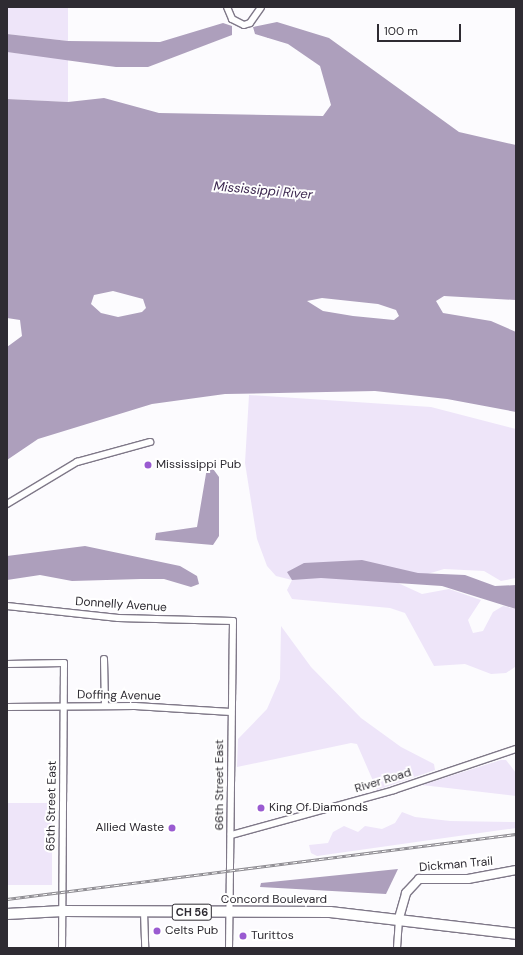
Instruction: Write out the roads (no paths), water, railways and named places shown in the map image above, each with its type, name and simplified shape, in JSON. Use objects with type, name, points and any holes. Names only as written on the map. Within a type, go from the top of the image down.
[{"type":"main road","name":"Concord Boulevard","points":[[7,914],[63,911],[229,913],[330,912],[399,918],[516,934]]},
{"type":"street","points":[[227,7],[238,25],[250,23],[261,7]]},
{"type":"street","points":[[7,504],[77,462],[150,442]]},
{"type":"street","name":"Donnelly Avenue","points":[[7,606],[118,618],[233,622]]},
{"type":"street","name":"66th Street East","points":[[229,948],[233,622]]},
{"type":"street","points":[[104,659],[105,706]]},
{"type":"street","name":"65th Street East","points":[[7,664],[64,663],[62,948]]},
{"type":"street","name":"Doffing Avenue","points":[[7,707],[105,706],[231,712]]},
{"type":"street","name":"River Road","points":[[231,835],[394,789],[516,749]]},
{"type":"street","name":"Dickman Trail","points":[[399,918],[406,893],[419,879],[468,879],[516,870]]},
{"type":"street","points":[[144,912],[146,948]]},
{"type":"street","points":[[397,948],[399,918]]},
{"type":"water","name":"Mississippi River","points":[[277,22],[329,38],[459,132],[516,145],[516,300],[444,296],[436,301],[443,313],[491,321],[516,332],[516,412],[447,399],[375,391],[225,394],[152,404],[38,439],[7,460],[7,347],[22,336],[20,320],[7,318],[7,99],[68,102],[104,98],[159,113],[323,116],[331,105],[320,66],[288,44],[255,34],[253,27]],"holes":[[[113,291],[143,299],[146,308],[142,312],[118,317],[101,313],[91,304],[94,295]],[[322,298],[378,304],[396,310],[399,316],[394,320],[353,316],[323,311],[307,301]]]},
{"type":"water","points":[[223,23],[232,26],[232,35],[148,67],[116,67],[7,52],[7,34],[68,41],[160,42]]},
{"type":"water","points":[[208,462],[219,477],[219,536],[213,545],[155,540],[156,533],[197,527]]},
{"type":"water","points":[[85,546],[180,566],[197,576],[199,584],[191,587],[164,579],[72,581],[40,575],[7,580],[7,556]]},
{"type":"water","points":[[362,560],[418,573],[465,575],[495,586],[516,585],[516,609],[442,586],[321,578],[292,580],[287,572],[304,563]]},
{"type":"water","points":[[398,869],[386,894],[260,887],[261,883]]},
{"type":"railway","points":[[7,899],[516,834]]},
{"type":"place","name":"Mississippi Pub","points":[[148,465]]},
{"type":"place","name":"King Of Diamonds","points":[[261,808]]},
{"type":"place","name":"Allied Waste","points":[[172,828]]},
{"type":"place","name":"Celts Pub","points":[[157,931]]},
{"type":"place","name":"Turittos","points":[[243,936]]}]
